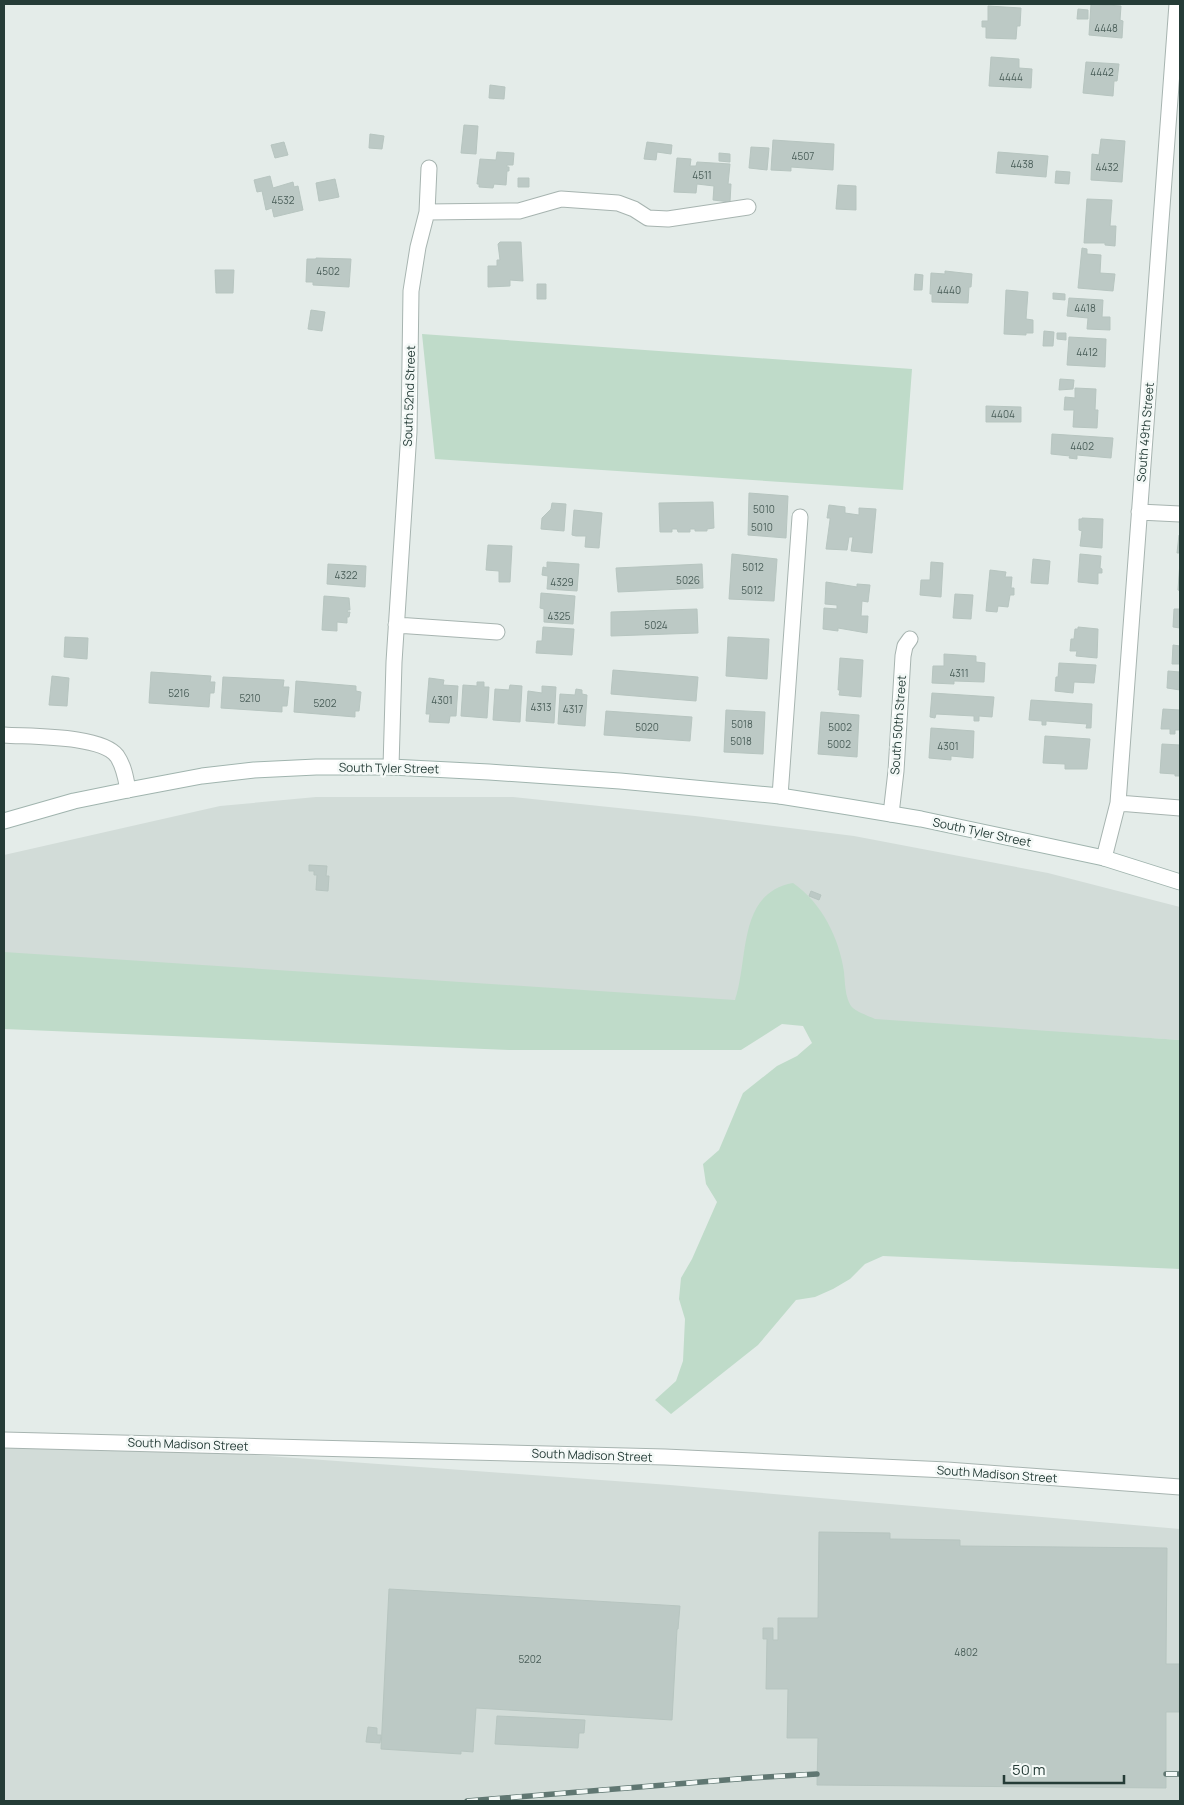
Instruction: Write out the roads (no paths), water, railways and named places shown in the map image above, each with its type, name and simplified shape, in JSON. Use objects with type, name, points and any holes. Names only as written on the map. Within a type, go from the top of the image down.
[{"type":"street","name":"South 49th Street","points":[[1104,858],[1118,803],[1177,4]]},
{"type":"street","name":"South 52nd Street","points":[[391,767],[396,625],[409,432],[411,291],[418,247],[427,212],[429,168]]},
{"type":"street","points":[[427,212],[519,211],[561,199],[618,203],[634,209],[648,218],[668,219],[748,207]]},
{"type":"street","points":[[1139,512],[1180,514]]},
{"type":"street","points":[[780,796],[800,517]]},
{"type":"street","points":[[396,625],[497,632]]},
{"type":"street","name":"South 50th Street","points":[[891,814],[896,771],[903,656],[905,646],[910,639]]},
{"type":"street","points":[[4,735],[83,741],[105,748],[114,753],[120,762],[128,790]]},
{"type":"street","name":"South Tyler Street","points":[[4,820],[74,801],[202,776],[254,770],[316,767],[391,767],[620,780],[780,796],[997,834],[1104,858],[1180,882]]},
{"type":"street","points":[[1118,803],[1180,808]]},
{"type":"street","name":"South Madison Street","points":[[4,1440],[674,1458],[947,1470],[1180,1488]]},
{"type":"railway","points":[[467,1801],[817,1774]]},
{"type":"railway","points":[[1166,1774],[1180,1774]]}]
